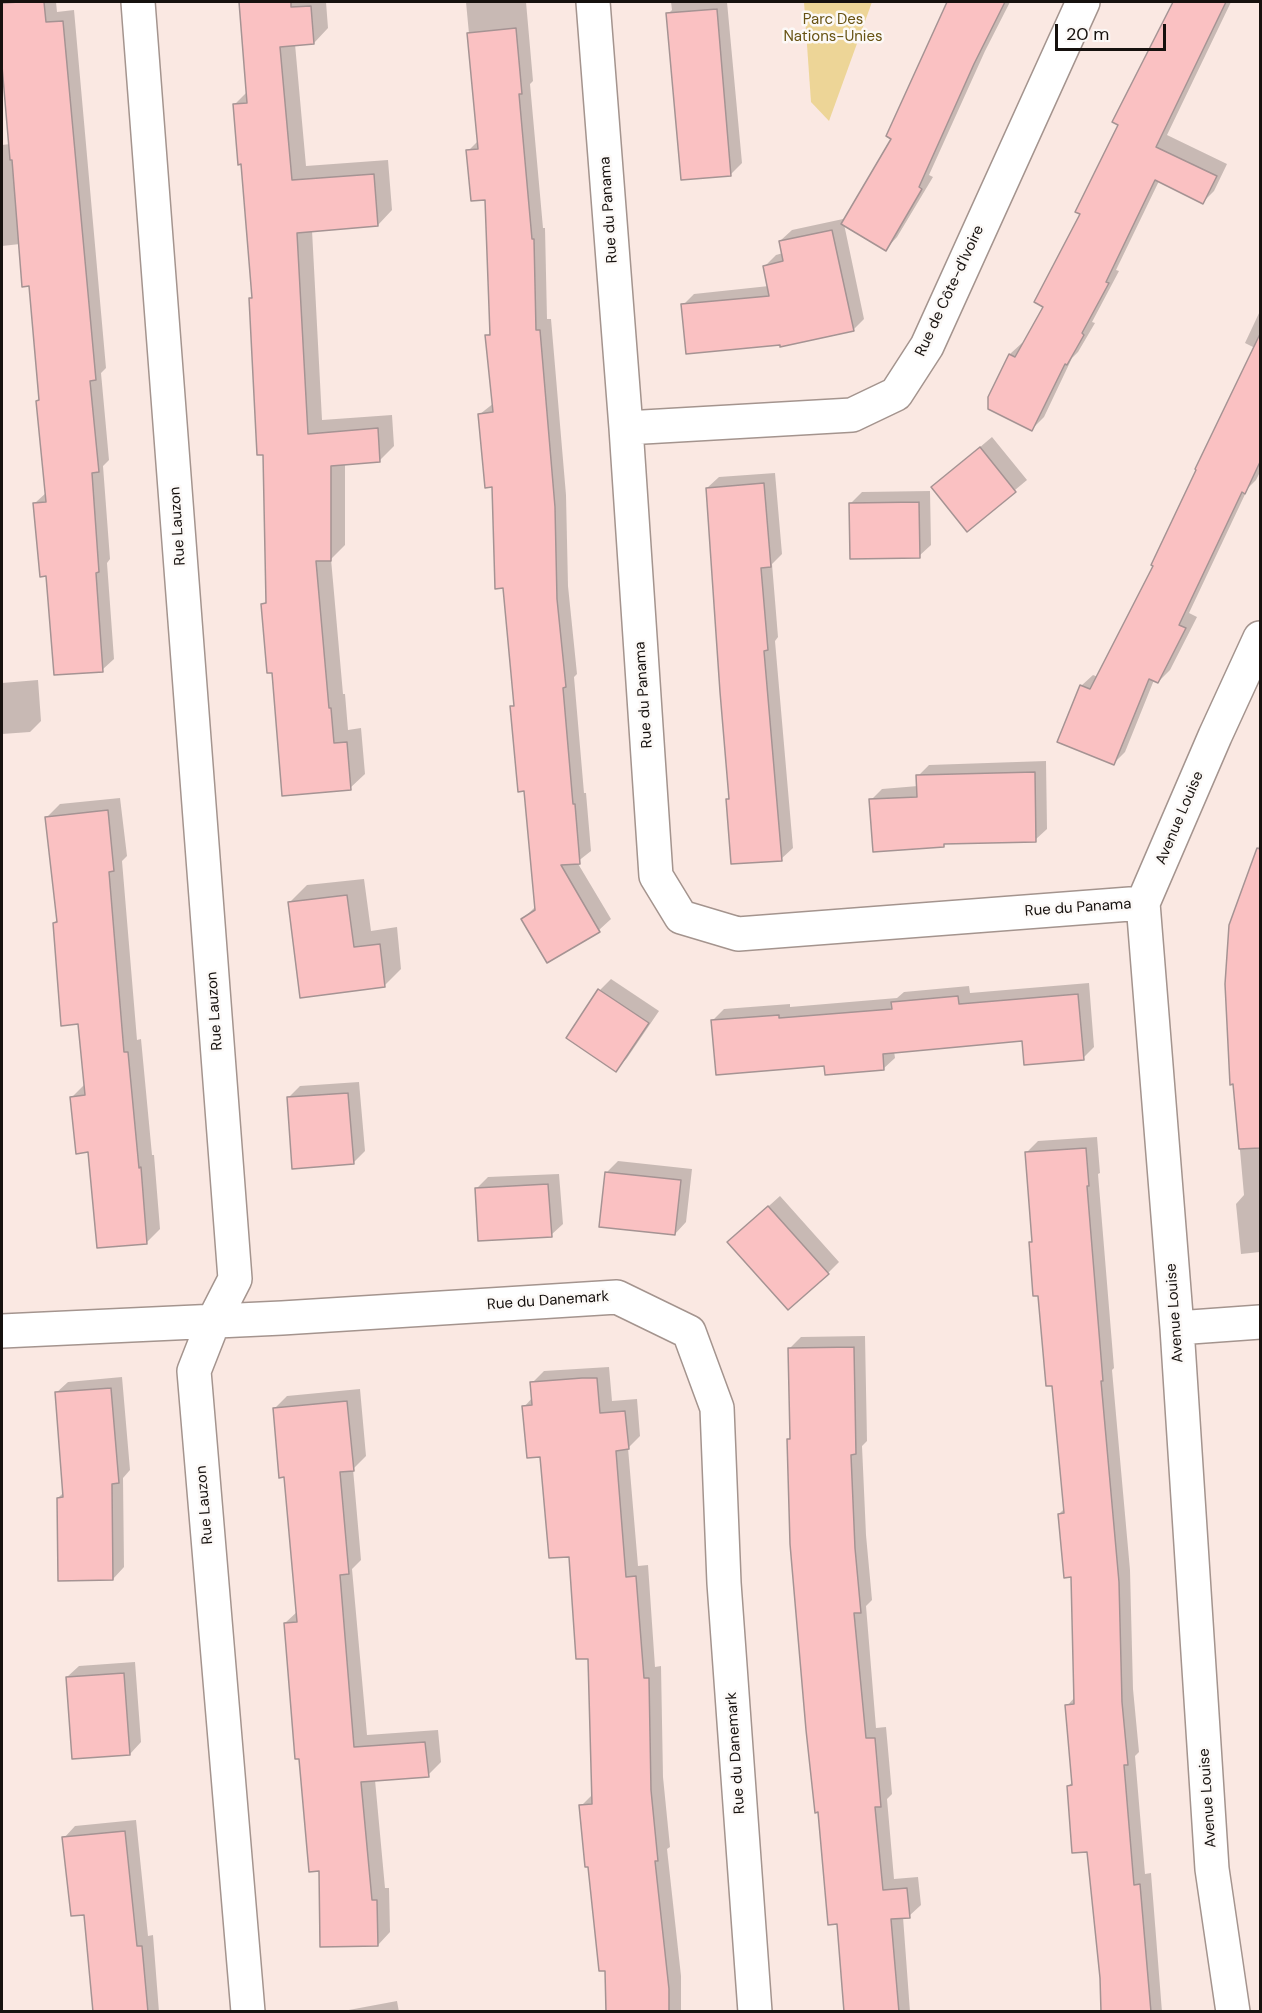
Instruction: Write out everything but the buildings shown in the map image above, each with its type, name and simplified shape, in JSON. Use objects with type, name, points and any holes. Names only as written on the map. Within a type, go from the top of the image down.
[{"type":"street","name":"Rue Lauzon","points":[[138,2],[235,1279],[214,1320],[194,1371],[248,2012]]},
{"type":"street","name":"Rue du Panama","points":[[593,2],[626,428],[656,876],[681,917],[738,934],[1143,903]]},
{"type":"street","name":"Rue de Côte-d'Ivoire","points":[[626,428],[852,415],[897,394],[927,346],[1083,2]]},
{"type":"street","name":"Avenue Louise","points":[[1233,2012],[1212,1869],[1177,1328],[1143,903],[1260,638]]},
{"type":"street","name":"Rue du Danemark","points":[[2,1330],[282,1318],[617,1297],[689,1332],[717,1408],[724,1583],[754,2012]]},
{"type":"street","points":[[1177,1328],[1260,1322]]},
{"type":"green space","name":"Parc Des Nations-Unies","points":[[804,2],[872,2],[829,121],[811,102]]}]
